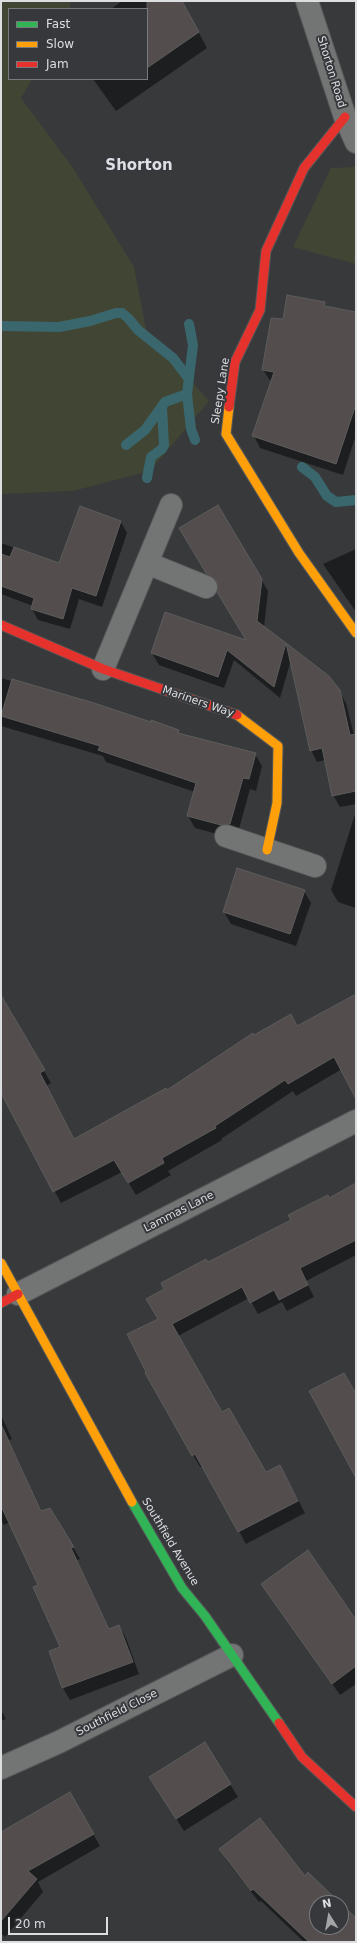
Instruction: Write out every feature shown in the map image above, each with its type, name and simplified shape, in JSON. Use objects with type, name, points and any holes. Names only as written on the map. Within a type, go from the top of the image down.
[{"type":"street","name":"Shorton Road","points":[[307,1],[345,117],[356,142]]},
{"type":"street","name":"Sleepy Lane","points":[[345,117],[304,168],[266,251],[260,310],[236,362],[226,434],[299,553],[356,633]]},
{"type":"street","points":[[103,669],[171,505]]},
{"type":"street","points":[[147,563],[206,587]]},
{"type":"street","name":"Mariners Way","points":[[1,625],[103,669],[239,716],[278,746],[277,804],[267,850]]},
{"type":"street","points":[[226,836],[315,866]]},
{"type":"street","name":"Lammas Lane","points":[[9,1299],[356,1121]]},
{"type":"street","name":"Southfield Avenue","points":[[1,1263],[9,1299],[182,1588],[205,1616],[302,1758],[356,1807]]},
{"type":"street","name":"Southfield Close","points":[[1,1768],[59,1742],[232,1655]]},
{"type":"green space","points":[[1,1],[70,1],[70,8],[8,8],[8,80],[31,80],[21,98],[73,168],[134,267],[146,329],[209,401],[150,471],[73,491],[1,494]]},
{"type":"green space","points":[[356,167],[356,264],[293,247],[331,168]]},
{"type":"building","points":[[147,1],[182,1],[199,32],[148,67],[148,8]]},
{"type":"building","points":[[287,295],[325,302],[325,306],[356,312],[356,404],[336,464],[252,436],[274,372],[262,370],[271,318],[283,319]]},
{"type":"building","points":[[218,505],[262,579],[257,621],[286,643],[274,687],[227,650],[218,677],[151,653],[165,612],[246,640],[217,592],[218,586],[216,580],[206,573],[179,528]]},
{"type":"building","points":[[80,506],[121,521],[96,596],[72,588],[63,619],[31,609],[34,598],[1,586],[1,554],[10,557],[14,547],[59,563]]},
{"type":"building","points":[[286,643],[329,676],[340,690],[350,735],[356,734],[356,791],[332,796],[322,748],[310,751]]},
{"type":"building","points":[[12,679],[94,703],[151,722],[151,720],[179,730],[178,733],[256,753],[249,779],[243,778],[230,824],[221,825],[187,816],[196,783],[98,750],[100,746],[1,716]]},
{"type":"building","points":[[237,868],[305,890],[290,934],[223,912]]},
{"type":"building","points":[[356,994],[356,1099],[334,1057],[288,1084],[285,1080],[215,1126],[216,1128],[162,1158],[164,1163],[128,1183],[114,1160],[53,1192],[1,1093],[1,995],[45,1070],[40,1073],[74,1139],[166,1088],[167,1090],[253,1033],[254,1035],[291,1014],[297,1026]]},
{"type":"building","points":[[356,1183],[356,1240],[300,1268],[308,1285],[279,1300],[274,1290],[250,1303],[242,1287],[172,1324],[222,1412],[229,1408],[266,1472],[280,1465],[298,1501],[238,1532],[195,1454],[192,1456],[145,1373],[146,1372],[127,1334],[158,1319],[146,1299],[164,1289],[161,1283],[206,1259],[208,1262],[291,1220],[288,1215],[328,1195],[329,1198]]},
{"type":"building","points":[[344,1373],[356,1394],[356,1478],[309,1391]]},
{"type":"building","points":[[1,1424],[41,1511],[50,1508],[74,1547],[71,1548],[109,1629],[119,1625],[133,1662],[62,1688],[49,1651],[60,1647],[33,1587],[38,1585],[1,1506]]},
{"type":"building","points":[[308,1550],[356,1620],[356,1666],[332,1684],[261,1584]]},
{"type":"building","points":[[205,1742],[231,1784],[176,1819],[149,1777]]},
{"type":"building","points":[[70,1792],[94,1834],[28,1871],[37,1879],[1,1921],[1,1832]]},
{"type":"building","points":[[260,1818],[305,1876],[308,1872],[332,1895],[309,1895],[309,1935],[349,1935],[349,1911],[356,1918],[356,1942],[309,1942],[253,1889],[251,1891],[219,1849]]},
{"type":"waterway","points":[[1,326],[59,327],[90,321],[116,313],[122,313],[138,330],[173,358],[189,379]]},
{"type":"waterway","points":[[189,324],[193,345],[187,394],[191,429],[195,440]]},
{"type":"waterway","points":[[126,445],[145,430],[165,402],[187,394]]},
{"type":"waterway","points":[[147,478],[151,457],[162,449],[164,445],[162,408]]},
{"type":"waterway","points":[[302,467],[315,477],[327,496],[336,502],[356,500]]},
{"type":"traffic: fast","points":[[132,1502],[182,1588],[205,1616],[279,1723]]},
{"type":"traffic: slow","points":[[229,407],[226,434],[299,553],[356,633]]},
{"type":"traffic: slow","points":[[237,715],[278,746],[277,803],[267,850]]},
{"type":"traffic: slow","points":[[1,1263],[132,1502]]},
{"type":"traffic: jam","points":[[229,407],[235,362],[260,310],[266,251],[304,168],[345,117]]},
{"type":"traffic: jam","points":[[1,625],[103,669],[237,715]]},
{"type":"traffic: jam","points":[[1,1303],[18,1294]]},
{"type":"traffic: jam","points":[[279,1723],[302,1757],[356,1807]]},
{"type":"district","name":"Shorton","points":[[139,166]]}]
